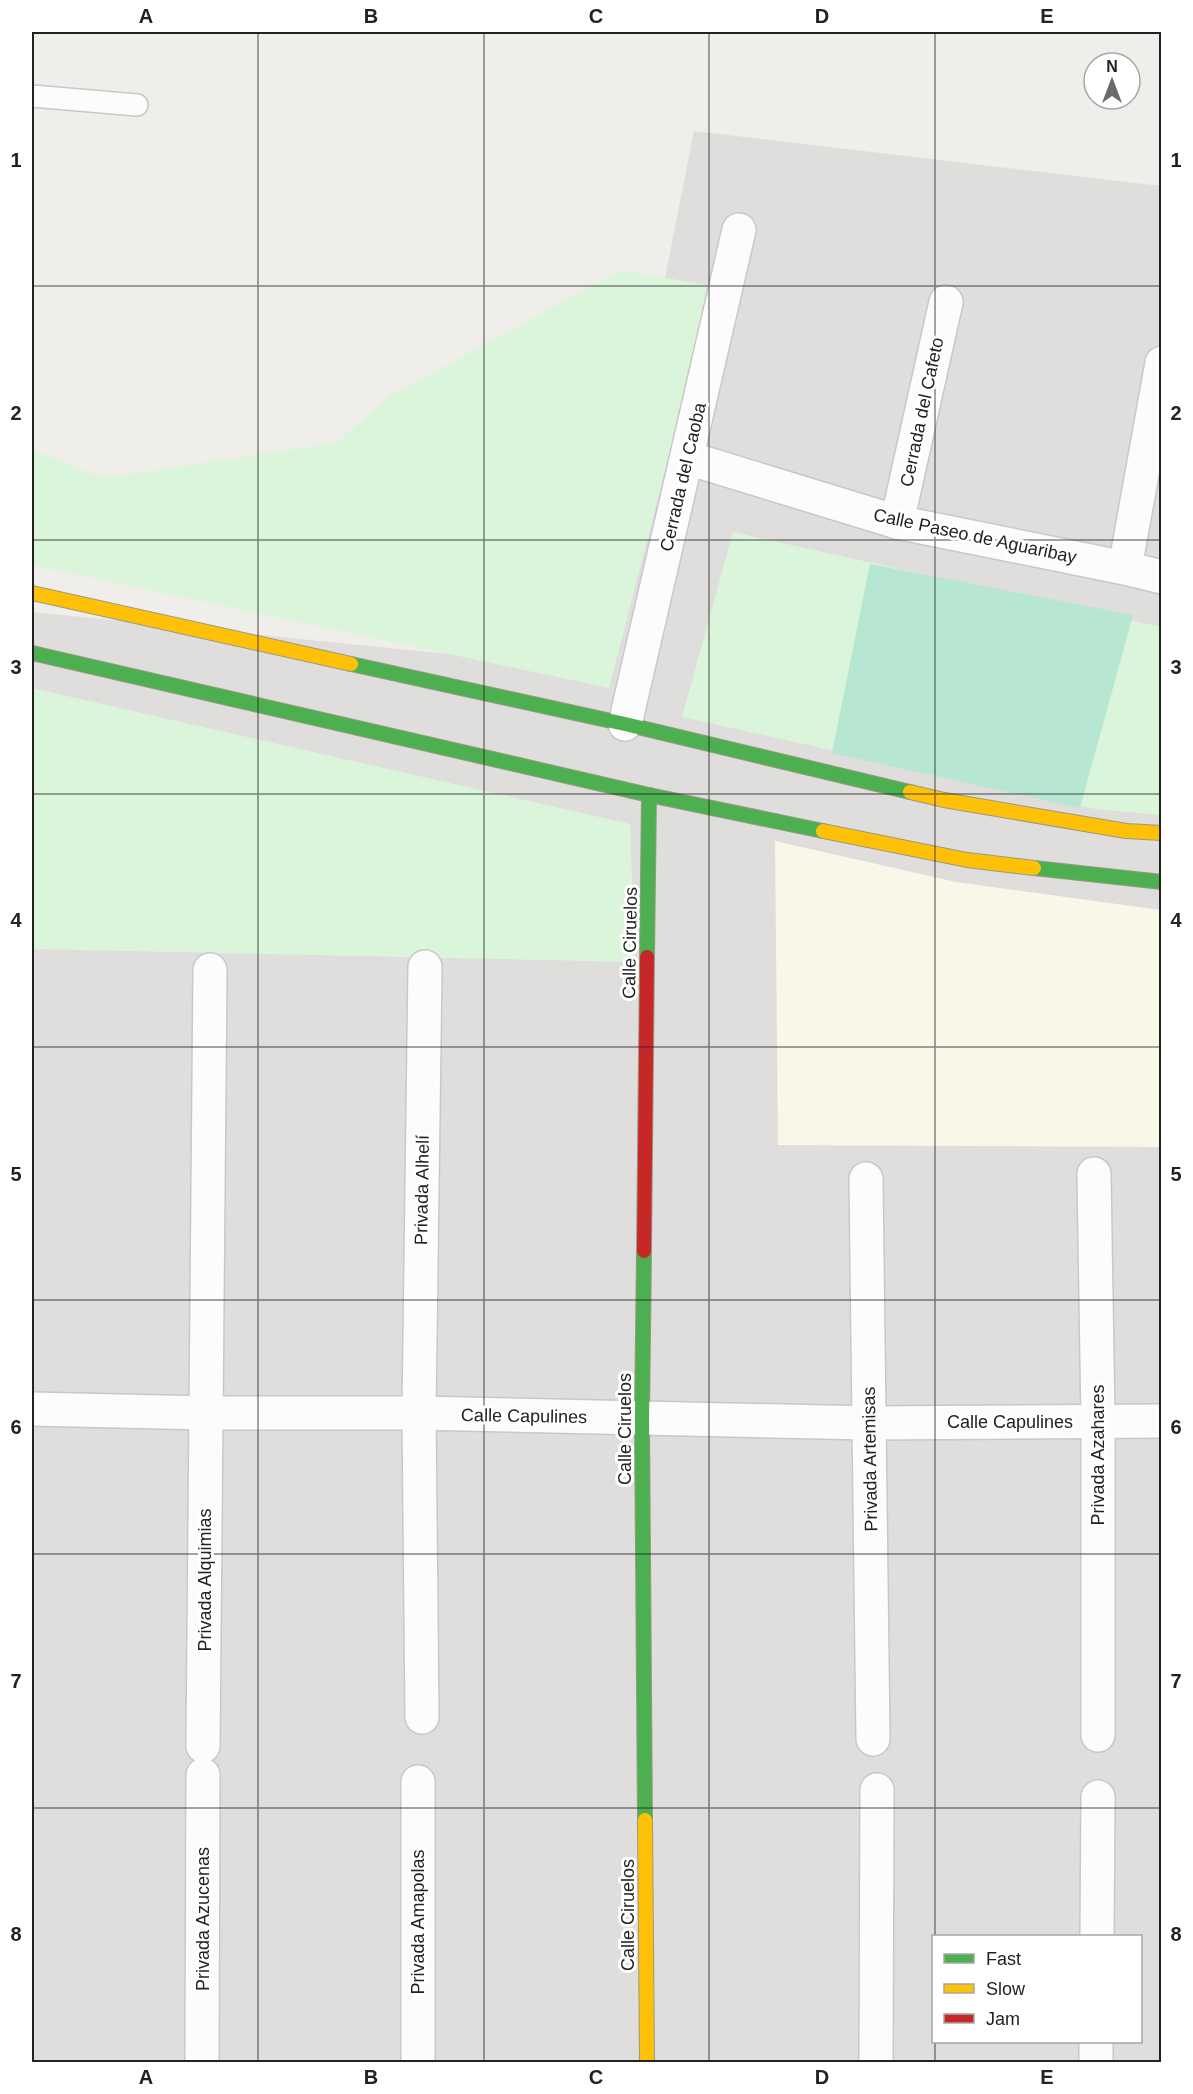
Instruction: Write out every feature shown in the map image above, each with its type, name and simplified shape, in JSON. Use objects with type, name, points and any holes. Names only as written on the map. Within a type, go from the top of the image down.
[{"type":"main road","points":[[32,593],[625,724],[944,800],[1126,831],[1161,833]]},
{"type":"main road","points":[[32,653],[649,795],[967,860],[1161,882]]},
{"type":"main road","name":"Calle Ciruelos","points":[[647,2062],[642,1419],[649,795]]},
{"type":"street","name":"Cerrada del Caoba","points":[[625,724],[739,230]]},
{"type":"street","name":"Cerrada del Cafeto","points":[[897,522],[946,302]]},
{"type":"street","points":[[1125,568],[1161,363]]},
{"type":"street","name":"Calle Paseo de Aguaribay","points":[[688,458],[897,522],[1161,577]]},
{"type":"street","name":"Privada Alhelí","points":[[422,1717],[419,1413],[425,967]]},
{"type":"street","name":"Privada Alquimias","points":[[203,1760],[210,970]]},
{"type":"street","name":"Privada Azahares","points":[[1094,1174],[1098,1421],[1098,1735]]},
{"type":"street","name":"Privada Artemisas","points":[[866,1179],[873,1739]]},
{"type":"street","name":"Calle Capulines","points":[[32,1409],[206,1413],[419,1413],[869,1423],[1161,1421]]},
{"type":"street","name":"Privada Azucenas","points":[[202,2062],[203,1760]]},
{"type":"street","name":"Privada Amapolas","points":[[418,1782],[418,2062]]},
{"type":"street","points":[[876,2062],[877,1790]]},
{"type":"street","points":[[1097,1935],[1098,1797]]},
{"type":"street","points":[[1096,2043],[1096,2062]]},
{"type":"lane","points":[[32,96],[137,105]]},
{"type":"shaded area","points":[[694,131],[1161,186],[1161,2062],[32,2062],[32,612],[588,668]]},
{"type":"shaded area","points":[[775,841],[956,882],[1161,910],[1161,1147],[778,1145]]},
{"type":"green space","points":[[621,270],[713,286],[609,688],[32,565],[32,450],[104,478],[336,443],[387,398]]},
{"type":"green space","points":[[733,532],[1161,627],[1161,815],[1095,809],[682,717]]},
{"type":"green space","points":[[870,564],[1133,615],[1080,808],[832,753]]},
{"type":"green space","points":[[32,688],[630,824],[635,962],[32,949]]},
{"type":"traffic: fast","points":[[32,653],[649,795],[823,831]]},
{"type":"traffic: fast","points":[[351,664],[625,724],[910,792]]},
{"type":"traffic: fast","points":[[647,957],[649,795]]},
{"type":"traffic: fast","points":[[1034,868],[1162,882]]},
{"type":"traffic: fast","points":[[644,1251],[642,1419],[645,1820]]},
{"type":"traffic: slow","points":[[32,593],[351,664]]},
{"type":"traffic: slow","points":[[910,792],[944,800],[1126,831],[1162,833]]},
{"type":"traffic: slow","points":[[823,831],[967,860],[1034,868]]},
{"type":"traffic: slow","points":[[645,1820],[647,2062]]},
{"type":"traffic: jam","points":[[644,1251],[647,957]]}]
